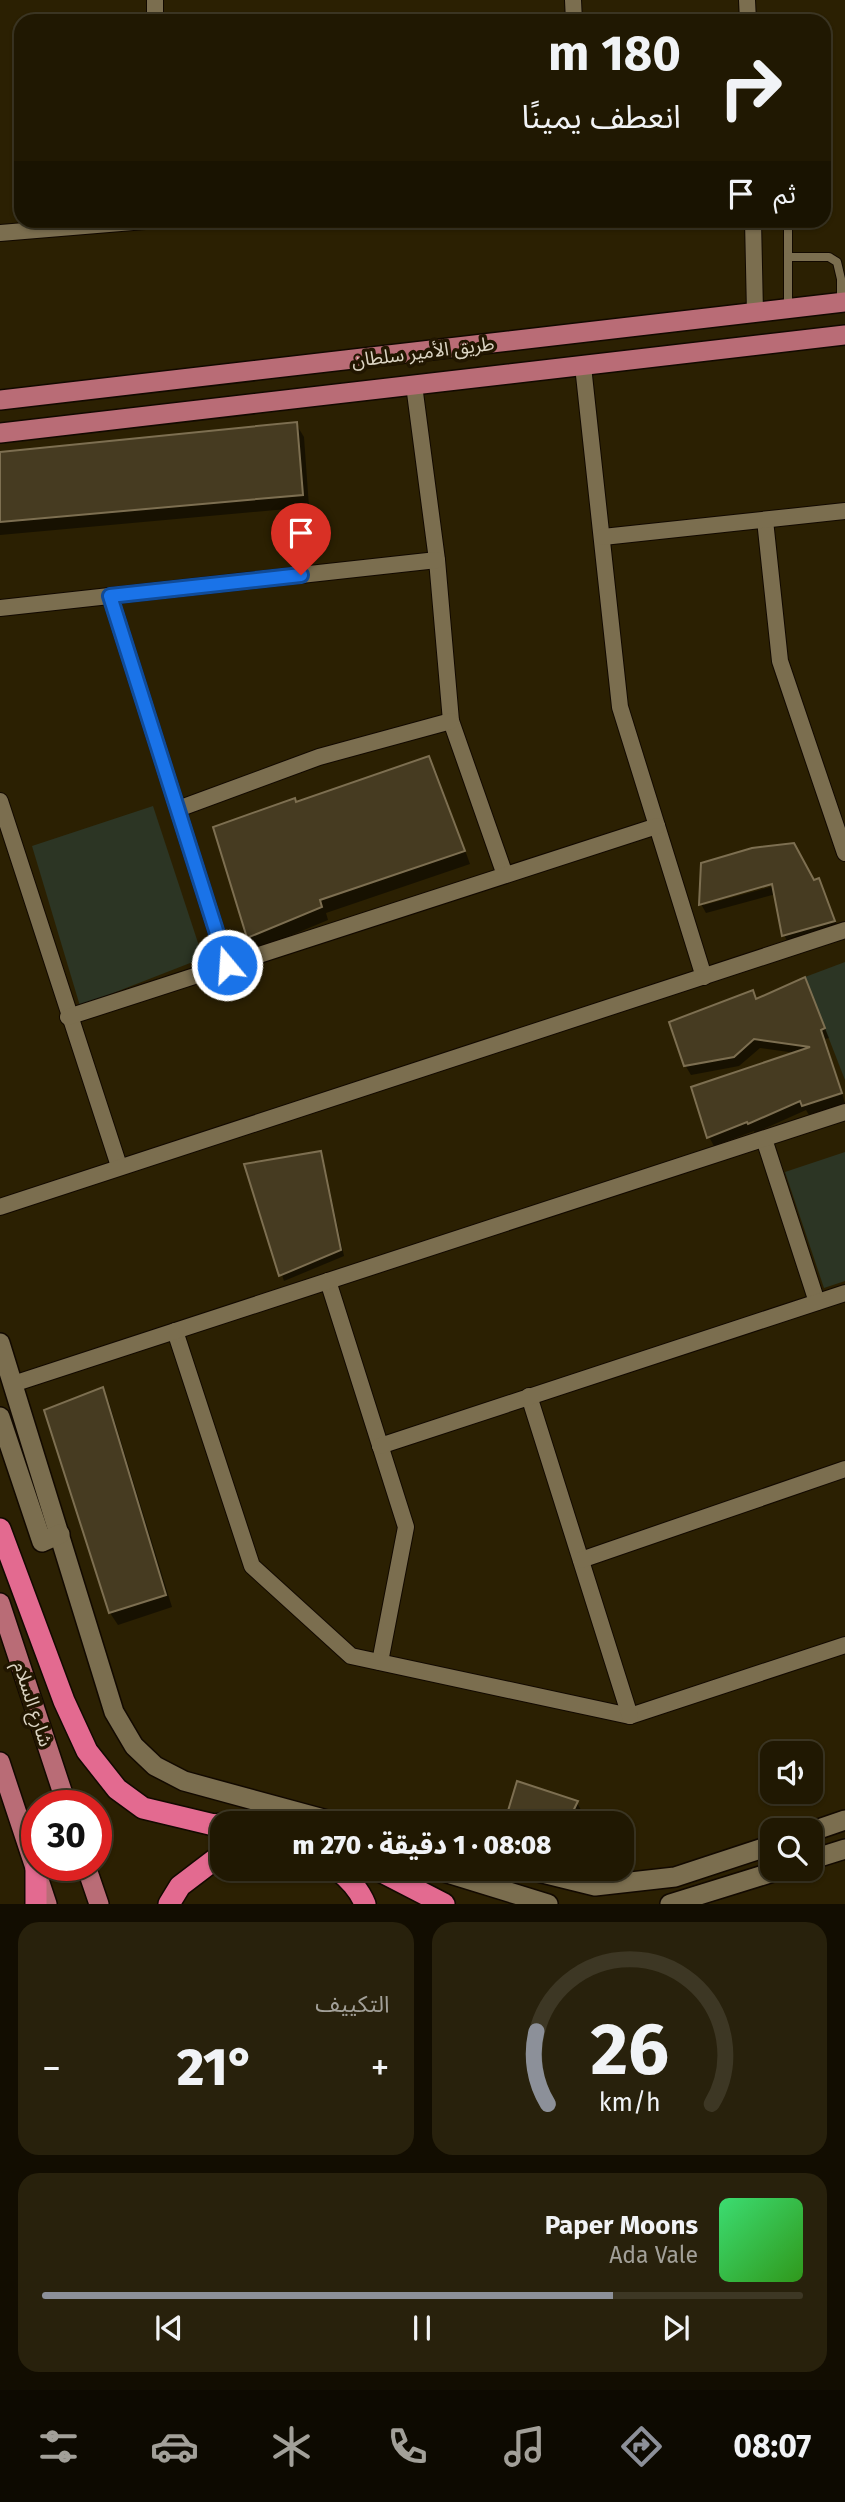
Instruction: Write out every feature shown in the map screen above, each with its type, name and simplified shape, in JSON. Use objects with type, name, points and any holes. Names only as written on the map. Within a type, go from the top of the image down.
[{"type":"highway","points":[[0,1529],[64,1700],[87,1751],[117,1789],[143,1808],[210,1824]]},
{"type":"highway","points":[[169,1903],[180,1885],[210,1863]]},
{"type":"highway","points":[[36,1881],[36,1903]]},
{"type":"highway","points":[[350,1881],[365,1903]]},
{"type":"highway","points":[[400,1881],[444,1903]]},
{"type":"main road","name":"طريق الأمير سلطان","points":[[0,400],[843,302]]},
{"type":"main road","name":"طريق الأمير سلطان","points":[[0,433],[845,335]]},
{"type":"main road","points":[[0,1343],[114,1712],[134,1746],[155,1766],[184,1781],[294,1811]]},
{"type":"main road","points":[[0,1417],[42,1542],[60,1534]]},
{"type":"main road","name":"شارع السلام","points":[[0,1603],[62,1790]]},
{"type":"main road","points":[[0,1762],[21,1824]]},
{"type":"main road","points":[[823,1828],[845,1820]]},
{"type":"main road","points":[[575,1881],[595,1886],[675,1877],[760,1849]]},
{"type":"main road","points":[[823,1856],[845,1849]]},
{"type":"main road","points":[[670,1903],[760,1876]]},
{"type":"main road","points":[[40,1881],[47,1903]]},
{"type":"main road","points":[[91,1881],[99,1903]]},
{"type":"main road","points":[[474,1881],[548,1903]]},
{"type":"street","points":[[0,233],[65,228]]},
{"type":"street","points":[[753,228],[755,313]]},
{"type":"street","points":[[583,366],[620,707],[704,977]]},
{"type":"street","points":[[414,385],[437,560],[451,721],[505,875]]},
{"type":"street","points":[[603,537],[845,511]]},
{"type":"street","points":[[765,520],[780,661],[845,853]]},
{"type":"street","points":[[0,608],[437,560]]},
{"type":"street","points":[[110,596],[227,965]]},
{"type":"street","points":[[177,809],[319,757],[451,721]]},
{"type":"street","points":[[0,801],[68,1017],[119,1166]]},
{"type":"street","points":[[68,1017],[657,826]]},
{"type":"street","points":[[0,1207],[845,930]]},
{"type":"street","points":[[13,1384],[845,1112]]},
{"type":"street","points":[[764,1139],[817,1302]]},
{"type":"street","points":[[328,1281],[405,1527],[380,1662]]},
{"type":"street","points":[[380,1446],[845,1293]]},
{"type":"street","points":[[175,1331],[252,1566],[351,1656],[630,1716],[845,1645]]},
{"type":"street","points":[[529,1396],[630,1716]]},
{"type":"street","points":[[581,1560],[845,1469]]},
{"type":"lane","points":[[788,228],[788,309]]},
{"type":"lane","points":[[788,257],[829,257],[837,262],[843,302]]},
{"type":"green space","points":[[153,806],[203,958],[80,1006],[32,846]]},
{"type":"green space","points":[[845,962],[845,1080],[805,977]]},
{"type":"green space","points":[[845,1152],[845,1281],[824,1288],[785,1172]]},
{"type":"building","points":[[297,422],[303,495],[0,522],[0,452]]},
{"type":"building","points":[[429,756],[465,851],[320,900],[322,907],[247,938],[213,827],[295,798],[296,802]]},
{"type":"building","points":[[794,843],[814,880],[819,878],[835,921],[782,936],[772,884],[699,905],[701,863],[752,848]]},
{"type":"building","points":[[805,977],[825,1028],[821,1030],[842,1093],[802,1106],[800,1101],[748,1124],[747,1122],[707,1138],[691,1087],[810,1047],[754,1039],[734,1057],[684,1066],[669,1022],[753,990],[756,999]]},
{"type":"building","points":[[321,1151],[341,1250],[279,1276],[244,1164]]},
{"type":"building","points":[[103,1387],[166,1595],[109,1613],[44,1410]]},
{"type":"building","points":[[517,1781],[578,1801],[573,1811],[508,1811]]},
{"type":"route","points":[[227,965],[110,596],[301,575]]}]
